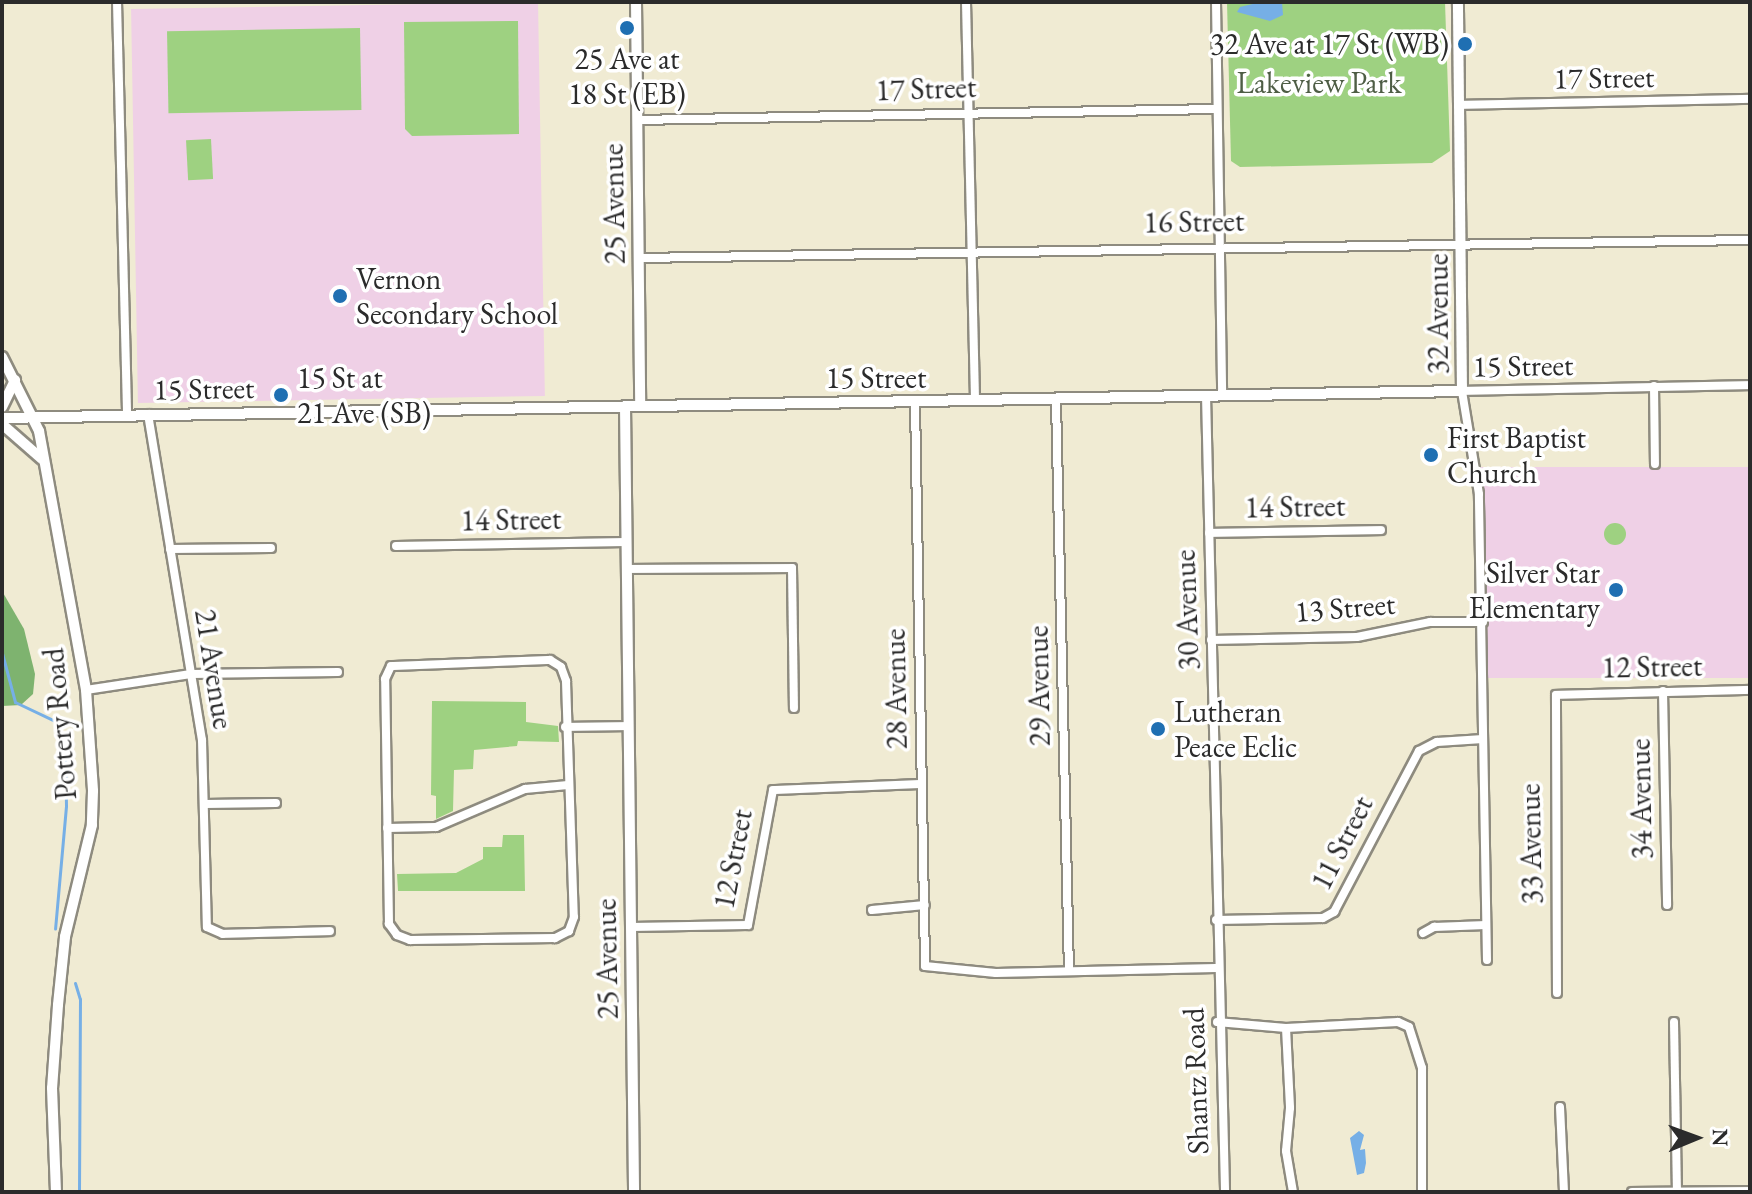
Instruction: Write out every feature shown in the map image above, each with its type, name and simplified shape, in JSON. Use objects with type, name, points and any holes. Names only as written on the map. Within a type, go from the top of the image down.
[{"type":"street","points":[[117,2],[127,415]]},
{"type":"street","name":"25 Avenue","points":[[636,2],[640,406]]},
{"type":"street","points":[[966,2],[975,401]]},
{"type":"street","points":[[1216,2],[1222,394]]},
{"type":"street","name":"32 Avenue","points":[[1458,2],[1462,391],[1478,467],[1487,960]]},
{"type":"street","name":"17 Street","points":[[1459,105],[1750,99]]},
{"type":"street","name":"17 Street","points":[[637,120],[1217,109]]},
{"type":"street","name":"16 Street","points":[[639,258],[973,249],[1750,240]]},
{"type":"street","name":"Pottery Road","points":[[2,357],[34,418],[86,690],[92,825],[65,937],[58,1005],[52,1088],[56,1192]]},
{"type":"street","points":[[2,407],[15,380]]},
{"type":"street","name":"15 Street","points":[[2,421],[148,414],[1056,400],[1222,394],[1750,385]]},
{"type":"street","points":[[1654,386],[1655,464]]},
{"type":"street","name":"30 Avenue","points":[[1206,395],[1216,968]]},
{"type":"street","name":"29 Avenue","points":[[1056,400],[1069,971]]},
{"type":"street","name":"28 Avenue","points":[[915,402],[925,966],[932,970],[1069,971]]},
{"type":"street","name":"25 Avenue","points":[[625,406],[634,1192]]},
{"type":"street","name":"21 Avenue","points":[[148,414],[191,674],[205,804],[207,927],[212,933],[330,931]]},
{"type":"street","points":[[2,421],[45,463]]},
{"type":"street","name":"14 Street","points":[[1209,533],[1381,530]]},
{"type":"street","name":"14 Street","points":[[396,546],[626,542]]},
{"type":"street","points":[[170,549],[271,548]]},
{"type":"street","points":[[627,569],[792,568],[794,708]]},
{"type":"street","name":"13 Street","points":[[1211,640],[1357,637],[1430,622],[1483,622]]},
{"type":"street","name":"25 Avenue","points":[[550,660],[561,667],[566,681],[565,727],[574,917],[569,931],[555,938],[410,940],[397,935],[389,924],[385,679],[391,666],[550,660]]},
{"type":"street","points":[[86,690],[191,674],[338,672]]},
{"type":"street","name":"12 Street","points":[[1556,695],[1750,690]]},
{"type":"street","name":"34 Avenue","points":[[1663,691],[1667,905]]},
{"type":"street","name":"33 Avenue","points":[[1556,695],[1557,993]]},
{"type":"street","points":[[565,727],[628,726]]},
{"type":"street","name":"11 Street","points":[[1216,920],[1323,918],[1334,912],[1419,751],[1437,742],[1483,739]]},
{"type":"street","name":"12 Street","points":[[631,927],[748,925],[773,790],[922,784]]},
{"type":"street","points":[[387,828],[436,827],[525,789],[568,785]]},
{"type":"street","points":[[205,804],[276,803]]},
{"type":"street","points":[[872,910],[925,905]]},
{"type":"street","points":[[1423,933],[1434,927],[1486,925]]},
{"type":"street","points":[[1069,971],[1216,968]]},
{"type":"street","name":"Shantz Road","points":[[1216,968],[1225,1192]]},
{"type":"street","points":[[1217,1022],[1286,1028],[1391,1022],[1409,1027],[1418,1044],[1422,1068],[1422,1192]]},
{"type":"street","points":[[1674,1022],[1677,1191]]},
{"type":"street","points":[[1286,1028],[1290,1108],[1286,1151],[1293,1192]]},
{"type":"street","points":[[1560,1107],[1564,1192]]},
{"type":"street","points":[[1632,1192],[1750,1191]]},
{"type":"shaded area","name":"Vernon Secondary School","points":[[538,2],[545,396],[138,403],[131,9]]},
{"type":"shaded area","name":"Silver Star Elementary","points":[[1478,467],[1750,467],[1750,678],[1478,678]]},
{"type":"green space","name":"Lakeview Park","points":[[1227,2],[1445,2],[1450,151],[1432,163],[1240,167],[1231,161]]},
{"type":"green space","points":[[518,21],[519,134],[412,136],[405,129],[404,22]]},
{"type":"green space","points":[[360,28],[361,110],[168,113],[167,31]]},
{"type":"green space","points":[[211,139],[213,179],[188,180],[186,140]]},
{"type":"green space","points":[[1615,523],[1623,526],[1626,534],[1623,542],[1615,545],[1607,542],[1604,534],[1607,526]]},
{"type":"green space","points":[[2,591],[24,629],[35,674],[33,694],[21,705],[2,706]]},
{"type":"green space","points":[[432,701],[526,702],[526,722],[558,726],[559,742],[518,741],[517,746],[474,750],[473,769],[454,770],[453,811],[436,819],[436,796],[431,795]]},
{"type":"green space","points":[[503,835],[524,835],[525,891],[398,891],[397,874],[456,873],[483,859],[483,847],[502,847]]},
{"type":"water","points":[[1261,2],[1282,2],[1283,15],[1270,21],[1237,12],[1240,7]]},
{"type":"water","points":[[1359,1131],[1364,1135],[1360,1150],[1365,1149],[1366,1163],[1364,1173],[1357,1175],[1350,1138]]},
{"type":"waterway","points":[[2,653],[15,702],[55,721],[65,748],[66,806],[55,929]]},
{"type":"waterway","points":[[75,983],[80,999],[79,1192]]},
{"type":"place","name":"25 Ave at 18 St (EB)","points":[[627,28]]},
{"type":"place","name":"32 Ave at 17 St (WB)","points":[[1465,44]]},
{"type":"place","name":"Vernon Secondary School","points":[[340,296]]},
{"type":"place","name":"15 St at 21 Ave (SB)","points":[[281,395]]},
{"type":"place","name":"First Baptist Church","points":[[1431,455]]},
{"type":"place","name":"Silver Star Elementary","points":[[1616,590]]},
{"type":"place","name":"Lutheran Peace Eclic","points":[[1158,729]]}]
